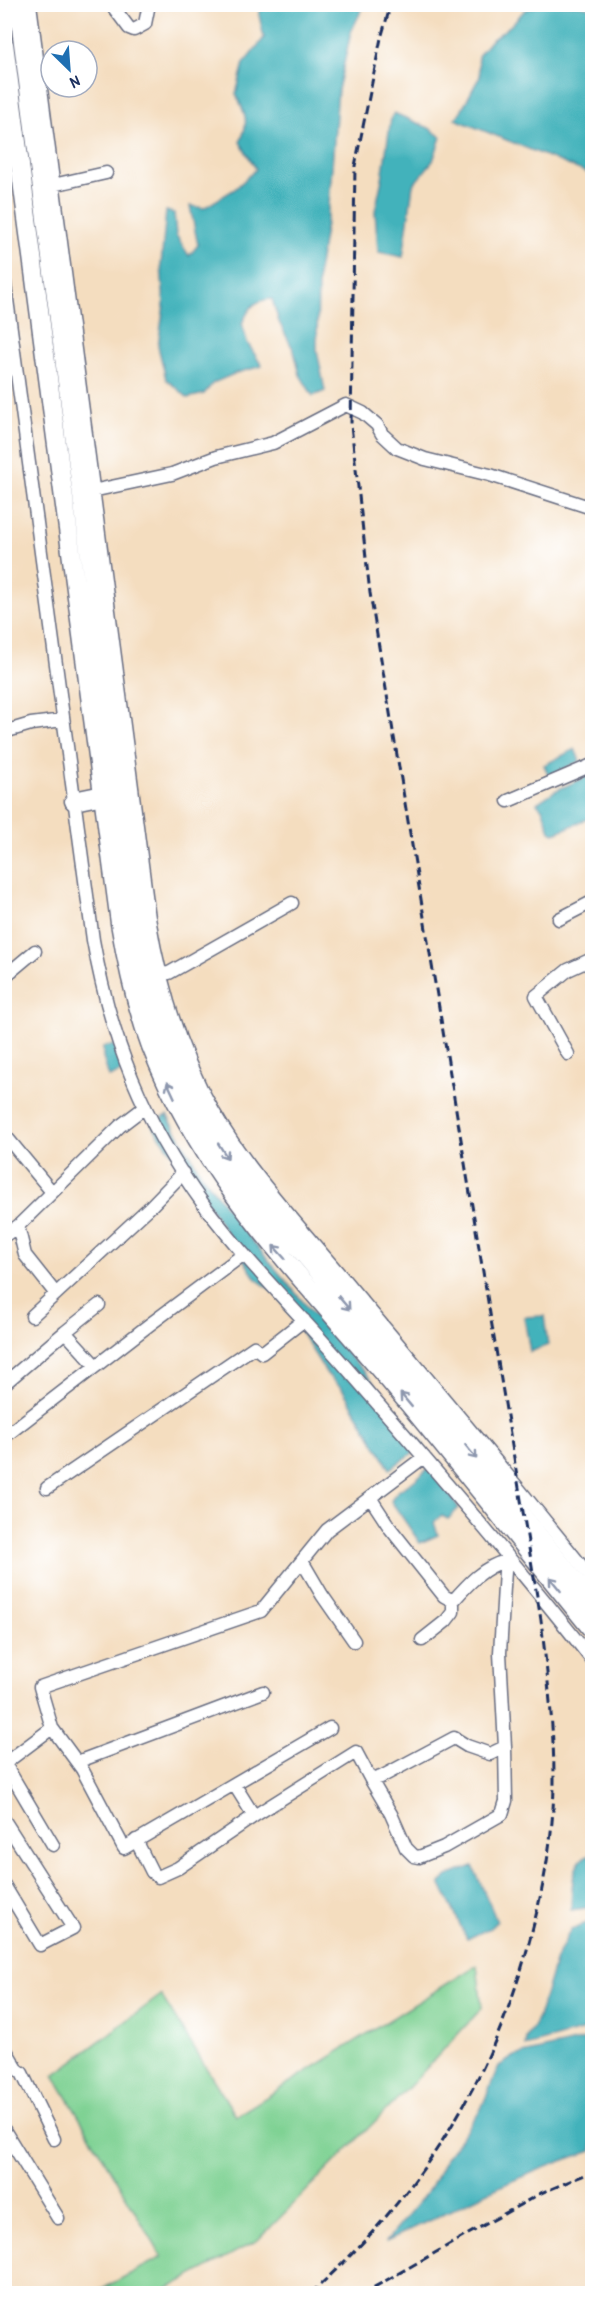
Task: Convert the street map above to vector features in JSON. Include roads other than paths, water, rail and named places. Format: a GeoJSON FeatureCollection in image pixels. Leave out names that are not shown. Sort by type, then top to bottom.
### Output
{"type":"FeatureCollection","features":[{"type":"Feature","properties":{"kind":"highway"},"geometry":{"type":"LineString","coordinates":[[18,4],[137,919],[147,974],[168,1042],[197,1108],[250,1190],[457,1435],[592,1602]]}},
{"type":"Feature","properties":{"kind":"highway"},"geometry":{"type":"LineString","coordinates":[[4,44],[120,923],[135,999],[162,1072],[199,1144],[265,1237],[444,1445],[592,1629]]}},
{"type":"Feature","properties":{"kind":"highway"},"geometry":{"type":"LineString","coordinates":[[74,801],[103,795]]}},
{"type":"Feature","properties":{"kind":"street"},"geometry":{"type":"LineString","coordinates":[[30,4],[149,918],[162,988],[185,1052],[213,1110],[242,1155],[592,1579]]}},
{"type":"Feature","properties":{"kind":"street"},"geometry":{"type":"LineString","coordinates":[[111,4],[129,28],[134,30],[145,24],[149,4]]}},
{"type":"Feature","properties":{"kind":"street"},"geometry":{"type":"LineString","coordinates":[[53,185],[106,173]]}},
{"type":"Feature","properties":{"kind":"street"},"geometry":{"type":"LineString","coordinates":[[4,277],[93,940],[101,986],[112,1028],[144,1107],[204,1205],[244,1254],[424,1457],[592,1660]]}},
{"type":"Feature","properties":{"kind":"street"},"geometry":{"type":"LineString","coordinates":[[92,491],[172,474],[216,457],[273,443],[346,405],[370,419],[397,448],[425,459],[490,475],[592,508]]}},
{"type":"Feature","properties":{"kind":"street"},"geometry":{"type":"LineString","coordinates":[[4,732],[31,724],[63,720]]}},
{"type":"Feature","properties":{"kind":"street"},"geometry":{"type":"LineString","coordinates":[[508,801],[592,765]]}},
{"type":"Feature","properties":{"kind":"street"},"geometry":{"type":"LineString","coordinates":[[559,919],[592,902]]}},
{"type":"Feature","properties":{"kind":"street"},"geometry":{"type":"LineString","coordinates":[[159,974],[169,973],[292,903]]}},
{"type":"Feature","properties":{"kind":"street"},"geometry":{"type":"LineString","coordinates":[[4,977],[35,951]]}},
{"type":"Feature","properties":{"kind":"street"},"geometry":{"type":"LineString","coordinates":[[568,1054],[536,996],[568,970],[592,959]]}},
{"type":"Feature","properties":{"kind":"street"},"geometry":{"type":"LineString","coordinates":[[4,1236],[18,1226],[120,1126],[144,1107]]}},
{"type":"Feature","properties":{"kind":"street"},"geometry":{"type":"LineString","coordinates":[[5,1135],[52,1192]]}},
{"type":"Feature","properties":{"kind":"street"},"geometry":{"type":"LineString","coordinates":[[32,1316],[124,1232],[183,1173]]}},
{"type":"Feature","properties":{"kind":"street"},"geometry":{"type":"LineString","coordinates":[[18,1226],[25,1255],[56,1294]]}},
{"type":"Feature","properties":{"kind":"street"},"geometry":{"type":"LineString","coordinates":[[4,1437],[244,1254]]}},
{"type":"Feature","properties":{"kind":"street"},"geometry":{"type":"LineString","coordinates":[[4,1384],[99,1305]]}},
{"type":"Feature","properties":{"kind":"street"},"geometry":{"type":"LineString","coordinates":[[47,1488],[254,1347],[262,1353],[304,1320]]}},
{"type":"Feature","properties":{"kind":"street"},"geometry":{"type":"LineString","coordinates":[[64,1332],[96,1366]]}},
{"type":"Feature","properties":{"kind":"street"},"geometry":{"type":"LineString","coordinates":[[330,1728],[124,1848],[77,1762],[52,1728],[39,1687],[261,1611],[327,1530],[424,1457]]}},
{"type":"Feature","properties":{"kind":"street"},"geometry":{"type":"LineString","coordinates":[[371,1499],[396,1537],[444,1596],[453,1601]]}},
{"type":"Feature","properties":{"kind":"street"},"geometry":{"type":"LineString","coordinates":[[422,1640],[446,1621],[453,1612],[453,1601],[470,1582],[506,1557]]}},
{"type":"Feature","properties":{"kind":"street"},"geometry":{"type":"LineString","coordinates":[[136,1840],[152,1872],[158,1877],[178,1868],[254,1816],[356,1752],[391,1814],[406,1848],[414,1856],[419,1857],[444,1847],[502,1814],[506,1801],[500,1653],[506,1557]]}},
{"type":"Feature","properties":{"kind":"street"},"geometry":{"type":"LineString","coordinates":[[302,1561],[354,1641]]}},
{"type":"Feature","properties":{"kind":"street"},"geometry":{"type":"LineString","coordinates":[[77,1762],[207,1715],[263,1692]]}},
{"type":"Feature","properties":{"kind":"street"},"geometry":{"type":"LineString","coordinates":[[52,1728],[5,1764],[52,1845]]}},
{"type":"Feature","properties":{"kind":"street"},"geometry":{"type":"LineString","coordinates":[[371,1780],[381,1777],[454,1738],[467,1746],[490,1754],[505,1747]]}},
{"type":"Feature","properties":{"kind":"street"},"geometry":{"type":"LineString","coordinates":[[234,1784],[254,1816]]}},
{"type":"Feature","properties":{"kind":"street"},"geometry":{"type":"LineString","coordinates":[[4,1820],[73,1928],[40,1945],[4,1885]]}},
{"type":"Feature","properties":{"kind":"street"},"geometry":{"type":"LineString","coordinates":[[4,2047],[16,2069],[22,2073],[54,2139]]}},
{"type":"Feature","properties":{"kind":"street"},"geometry":{"type":"LineString","coordinates":[[4,2130],[58,2218]]}},
{"type":"Feature","properties":{"kind":"water"},"geometry":{"type":"Polygon","coordinates":[[[262,5],[364,5],[351,32],[338,90],[329,205],[318,272],[317,350],[325,391],[313,396],[300,375],[294,351],[279,322],[272,299],[256,303],[242,323],[247,342],[262,366],[236,373],[213,383],[204,394],[188,398],[166,379],[158,346],[164,305],[161,265],[166,211],[174,213],[176,235],[189,256],[198,245],[190,206],[204,208],[235,189],[256,169],[240,142],[246,123],[236,94],[244,63],[264,38],[259,15],[262,5]]]}},
{"type":"Feature","properties":{"kind":"water"},"geometry":{"type":"Polygon","coordinates":[[[541,5],[578,5],[592,8],[592,175],[455,119],[480,77],[478,56],[490,41],[511,25],[525,10],[541,5]]]}},
{"type":"Feature","properties":{"kind":"water"},"geometry":{"type":"Polygon","coordinates":[[[394,113],[429,128],[441,137],[433,161],[413,185],[403,257],[378,252],[375,211],[391,118],[394,113]]]}},
{"type":"Feature","properties":{"kind":"water"},"geometry":{"type":"Polygon","coordinates":[[[575,749],[580,761],[549,776],[544,765],[575,749]]]}},
{"type":"Feature","properties":{"kind":"water"},"geometry":{"type":"Polygon","coordinates":[[[592,774],[592,817],[555,833],[550,831],[543,810],[537,803],[555,791],[592,774]]]}},
{"type":"Feature","properties":{"kind":"water"},"geometry":{"type":"Polygon","coordinates":[[[114,1045],[128,1069],[109,1077],[103,1058],[103,1047],[114,1045]]]}},
{"type":"Feature","properties":{"kind":"water"},"geometry":{"type":"Polygon","coordinates":[[[167,1115],[202,1175],[245,1232],[340,1346],[367,1374],[394,1411],[424,1445],[390,1469],[343,1390],[327,1374],[277,1294],[256,1279],[199,1190],[152,1125],[167,1115]]]}},
{"type":"Feature","properties":{"kind":"water"},"geometry":{"type":"Polygon","coordinates":[[[544,1316],[548,1345],[530,1352],[524,1317],[544,1316]]]}},
{"type":"Feature","properties":{"kind":"water"},"geometry":{"type":"Polygon","coordinates":[[[431,1467],[459,1508],[448,1519],[442,1516],[434,1522],[438,1535],[420,1543],[391,1501],[400,1490],[431,1467]]]}},
{"type":"Feature","properties":{"kind":"water"},"geometry":{"type":"Polygon","coordinates":[[[592,1854],[592,1907],[571,1910],[572,1885],[576,1869],[585,1857],[592,1854]]]}},
{"type":"Feature","properties":{"kind":"water"},"geometry":{"type":"Polygon","coordinates":[[[473,1866],[497,1921],[490,1928],[467,1939],[440,1883],[448,1876],[473,1866]]]}},
{"type":"Feature","properties":{"kind":"water"},"geometry":{"type":"Polygon","coordinates":[[[592,1921],[592,2028],[526,2046],[527,2038],[538,2018],[556,1959],[571,1929],[592,1921]]]}},
{"type":"Feature","properties":{"kind":"water"},"geometry":{"type":"Polygon","coordinates":[[[592,2038],[592,2151],[539,2170],[386,2241],[431,2187],[444,2161],[481,2109],[499,2066],[515,2056],[592,2038]]]}},
{"type":"Feature","properties":{"kind":"railway"},"geometry":{"type":"LineString","coordinates":[[310,2294],[387,2216],[420,2174],[449,2130],[475,2084],[497,2035],[532,1931],[548,1856],[554,1798],[554,1759],[541,1620],[370,593],[351,425],[355,166],[381,38],[391,4]]}},
{"type":"Feature","properties":{"kind":"railway"},"geometry":{"type":"LineString","coordinates":[[362,2294],[541,2193],[592,2172]]}}]}
